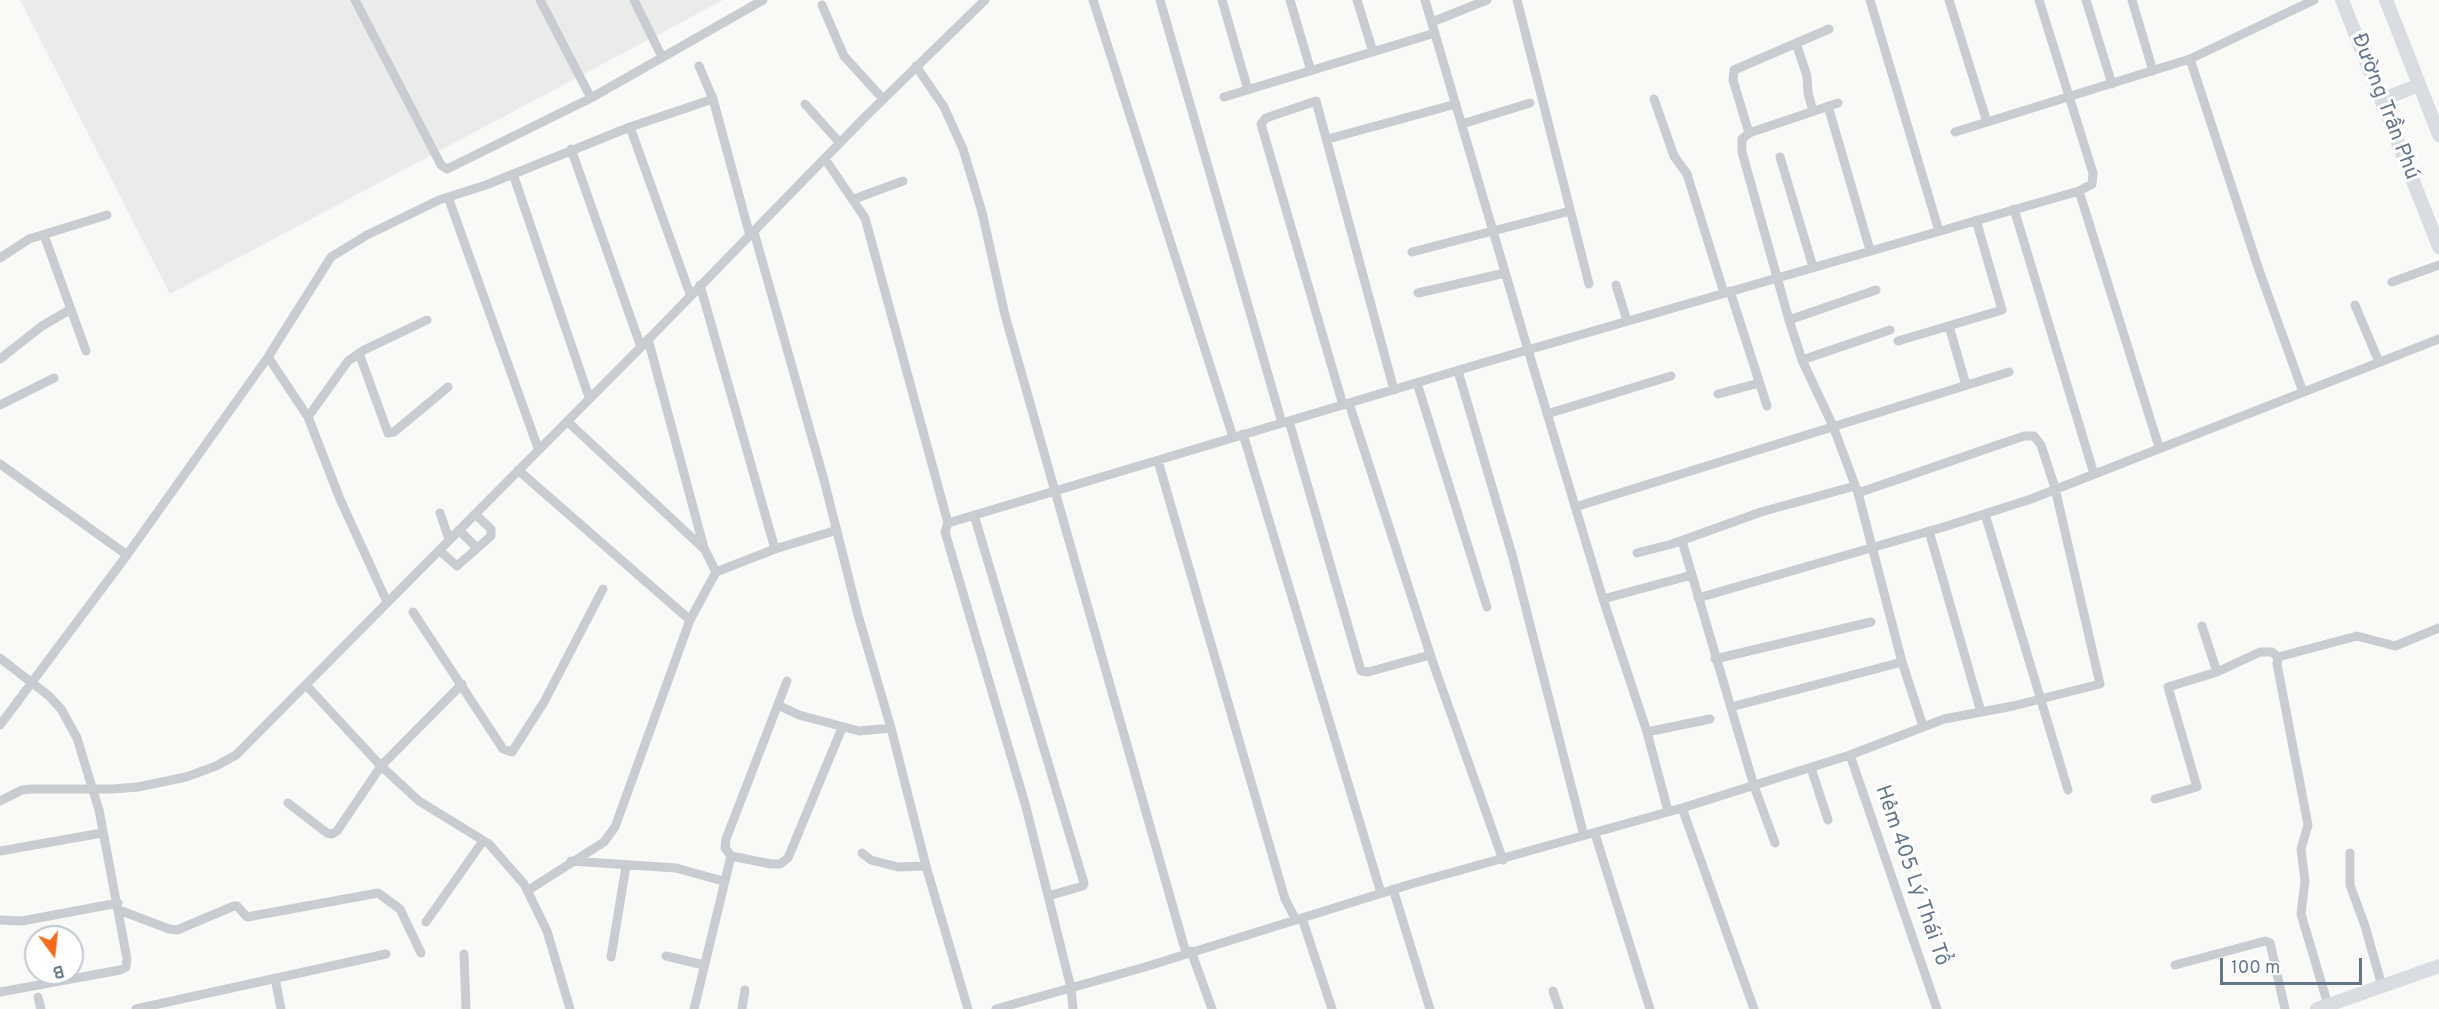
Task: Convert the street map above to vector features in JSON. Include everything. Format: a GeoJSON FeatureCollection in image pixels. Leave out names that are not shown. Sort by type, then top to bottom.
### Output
{"type":"FeatureCollection","features":[{"type":"Feature","properties":{"kind":"main road","name":"Đường Trần Phú"},"geometry":{"type":"LineString","coordinates":[[2342,0],[2439,247]]}},
{"type":"Feature","properties":{"kind":"main road","name":"Đường Trần Phú"},"geometry":{"type":"LineString","coordinates":[[2386,0],[2439,135]]}},
{"type":"Feature","properties":{"kind":"main road"},"geometry":{"type":"LineString","coordinates":[[2381,100],[2420,85]]}},
{"type":"Feature","properties":{"kind":"main road"},"geometry":{"type":"LineString","coordinates":[[2323,1007],[2439,966]]}},
{"type":"Feature","properties":{"kind":"street"},"geometry":{"type":"LineString","coordinates":[[355,0],[441,165],[447,169],[591,98],[763,0]]}},
{"type":"Feature","properties":{"kind":"street"},"geometry":{"type":"LineString","coordinates":[[540,0],[591,98]]}},
{"type":"Feature","properties":{"kind":"street"},"geometry":{"type":"LineString","coordinates":[[634,0],[662,57]]}},
{"type":"Feature","properties":{"kind":"street"},"geometry":{"type":"LineString","coordinates":[[0,801],[33,789],[125,788],[186,777],[227,761],[306,685],[538,448],[641,347],[690,294],[752,234],[883,99],[985,0]]}},
{"type":"Feature","properties":{"kind":"street"},"geometry":{"type":"LineString","coordinates":[[1093,0],[1233,437]]}},
{"type":"Feature","properties":{"kind":"street"},"geometry":{"type":"LineString","coordinates":[[1160,0],[1361,671],[1368,672],[1430,655]]}},
{"type":"Feature","properties":{"kind":"street"},"geometry":{"type":"LineString","coordinates":[[1222,0],[1248,90]]}},
{"type":"Feature","properties":{"kind":"street"},"geometry":{"type":"LineString","coordinates":[[1290,0],[1311,71]]}},
{"type":"Feature","properties":{"kind":"street"},"geometry":{"type":"LineString","coordinates":[[1357,0],[1373,52]]}},
{"type":"Feature","properties":{"kind":"street"},"geometry":{"type":"LineString","coordinates":[[1425,0],[1575,507],[1647,732],[1668,811]]}},
{"type":"Feature","properties":{"kind":"street"},"geometry":{"type":"LineString","coordinates":[[1432,22],[1487,0]]}},
{"type":"Feature","properties":{"kind":"street"},"geometry":{"type":"LineString","coordinates":[[1516,0],[1589,284]]}},
{"type":"Feature","properties":{"kind":"street"},"geometry":{"type":"LineString","coordinates":[[1870,0],[1939,231]]}},
{"type":"Feature","properties":{"kind":"street"},"geometry":{"type":"LineString","coordinates":[[1949,0],[1987,122]]}},
{"type":"Feature","properties":{"kind":"street"},"geometry":{"type":"LineString","coordinates":[[2086,0],[2112,84]]}},
{"type":"Feature","properties":{"kind":"street"},"geometry":{"type":"LineString","coordinates":[[2132,0],[2153,71]]}},
{"type":"Feature","properties":{"kind":"street"},"geometry":{"type":"LineString","coordinates":[[1954,132],[2190,59],[2314,0]]}},
{"type":"Feature","properties":{"kind":"street"},"geometry":{"type":"LineString","coordinates":[[948,523],[1528,350],[2079,190],[2092,184],[2094,178],[2042,1]]}},
{"type":"Feature","properties":{"kind":"street"},"geometry":{"type":"LineString","coordinates":[[822,5],[844,56],[883,99]]}},
{"type":"Feature","properties":{"kind":"street"},"geometry":{"type":"LineString","coordinates":[[1749,133],[1732,74],[1734,70],[1829,29]]}},
{"type":"Feature","properties":{"kind":"street"},"geometry":{"type":"LineString","coordinates":[[1224,98],[1435,33]]}},
{"type":"Feature","properties":{"kind":"street"},"geometry":{"type":"LineString","coordinates":[[1796,44],[1807,76],[1808,93],[1813,111]]}},
{"type":"Feature","properties":{"kind":"street"},"geometry":{"type":"LineString","coordinates":[[2190,59],[2259,270],[2304,392]]}},
{"type":"Feature","properties":{"kind":"street"},"geometry":{"type":"LineString","coordinates":[[699,66],[713,99],[837,530],[926,866],[968,1009]]}},
{"type":"Feature","properties":{"kind":"street"},"geometry":{"type":"LineString","coordinates":[[916,66],[944,106],[963,149],[982,213],[1005,315],[1188,952],[1212,1009]]}},
{"type":"Feature","properties":{"kind":"street"},"geometry":{"type":"LineString","coordinates":[[0,725],[127,555],[268,357],[331,257],[387,225],[448,197],[465,193],[630,127],[713,99]]}},
{"type":"Feature","properties":{"kind":"street"},"geometry":{"type":"LineString","coordinates":[[1654,99],[1674,156],[1687,174],[1767,406]]}},
{"type":"Feature","properties":{"kind":"street"},"geometry":{"type":"LineString","coordinates":[[1394,390],[1318,102],[1266,118],[1262,122],[1346,404],[1430,655],[1503,860]]}},
{"type":"Feature","properties":{"kind":"street"},"geometry":{"type":"LineString","coordinates":[[1462,124],[1530,103]]}},
{"type":"Feature","properties":{"kind":"street"},"geometry":{"type":"LineString","coordinates":[[805,104],[840,143]]}},
{"type":"Feature","properties":{"kind":"street"},"geometry":{"type":"LineString","coordinates":[[1328,139],[1456,104]]}},
{"type":"Feature","properties":{"kind":"street"},"geometry":{"type":"LineString","coordinates":[[1870,250],[1833,104],[1749,133],[1742,139],[1742,152],[1788,320],[1802,360],[1833,426],[1856,490],[1902,662],[1923,726]]}},
{"type":"Feature","properties":{"kind":"street"},"geometry":{"type":"LineString","coordinates":[[630,127],[690,294]]}},
{"type":"Feature","properties":{"kind":"street"},"geometry":{"type":"LineString","coordinates":[[571,150],[641,347]]}},
{"type":"Feature","properties":{"kind":"street"},"geometry":{"type":"LineString","coordinates":[[1780,157],[1813,267]]}},
{"type":"Feature","properties":{"kind":"street"},"geometry":{"type":"LineString","coordinates":[[825,159],[866,218],[948,523],[945,532],[1026,807],[1071,988],[1073,1009]]}},
{"type":"Feature","properties":{"kind":"street"},"geometry":{"type":"LineString","coordinates":[[513,174],[590,398]]}},
{"type":"Feature","properties":{"kind":"street"},"geometry":{"type":"LineString","coordinates":[[854,199],[903,181]]}},
{"type":"Feature","properties":{"kind":"street"},"geometry":{"type":"LineString","coordinates":[[2079,190],[2159,447]]}},
{"type":"Feature","properties":{"kind":"street"},"geometry":{"type":"LineString","coordinates":[[448,197],[538,448]]}},
{"type":"Feature","properties":{"kind":"street"},"geometry":{"type":"LineString","coordinates":[[2014,209],[2094,474]]}},
{"type":"Feature","properties":{"kind":"street"},"geometry":{"type":"LineString","coordinates":[[1412,252],[1570,211]]}},
{"type":"Feature","properties":{"kind":"street"},"geometry":{"type":"LineString","coordinates":[[0,258],[18,244],[107,215]]}},
{"type":"Feature","properties":{"kind":"street"},"geometry":{"type":"LineString","coordinates":[[1898,341],[2002,310],[1976,220]]}},
{"type":"Feature","properties":{"kind":"street"},"geometry":{"type":"LineString","coordinates":[[44,235],[86,351]]}},
{"type":"Feature","properties":{"kind":"street"},"geometry":{"type":"LineString","coordinates":[[2392,282],[2439,264]]}},
{"type":"Feature","properties":{"kind":"street"},"geometry":{"type":"LineString","coordinates":[[1418,294],[1505,273]]}},
{"type":"Feature","properties":{"kind":"street"},"geometry":{"type":"LineString","coordinates":[[700,285],[775,549]]}},
{"type":"Feature","properties":{"kind":"street"},"geometry":{"type":"LineString","coordinates":[[1616,285],[1627,321]]}},
{"type":"Feature","properties":{"kind":"street"},"geometry":{"type":"LineString","coordinates":[[1788,320],[1876,290]]}},
{"type":"Feature","properties":{"kind":"street"},"geometry":{"type":"LineString","coordinates":[[2355,305],[2379,362]]}},
{"type":"Feature","properties":{"kind":"street"},"geometry":{"type":"LineString","coordinates":[[0,359],[42,326],[71,309]]}},
{"type":"Feature","properties":{"kind":"street"},"geometry":{"type":"LineString","coordinates":[[308,417],[348,362],[359,353],[427,320]]}},
{"type":"Feature","properties":{"kind":"street"},"geometry":{"type":"LineString","coordinates":[[1949,326],[1966,385]]}},
{"type":"Feature","properties":{"kind":"street"},"geometry":{"type":"LineString","coordinates":[[1802,360],[1890,330]]}},
{"type":"Feature","properties":{"kind":"street"},"geometry":{"type":"LineString","coordinates":[[648,339],[704,548],[716,572]]}},
{"type":"Feature","properties":{"kind":"street"},"geometry":{"type":"LineString","coordinates":[[1698,598],[1985,514],[2094,474],[2439,339]]}},
{"type":"Feature","properties":{"kind":"street"},"geometry":{"type":"LineString","coordinates":[[359,353],[388,433],[394,432],[448,387]]}},
{"type":"Feature","properties":{"kind":"street"},"geometry":{"type":"LineString","coordinates":[[268,357],[308,417],[340,499],[387,602]]}},
{"type":"Feature","properties":{"kind":"street"},"geometry":{"type":"LineString","coordinates":[[1458,371],[1513,558],[1584,836]]}},
{"type":"Feature","properties":{"kind":"street"},"geometry":{"type":"LineString","coordinates":[[1575,507],[2009,372]]}},
{"type":"Feature","properties":{"kind":"street"},"geometry":{"type":"LineString","coordinates":[[1547,414],[1671,376]]}},
{"type":"Feature","properties":{"kind":"street"},"geometry":{"type":"LineString","coordinates":[[0,405],[54,378]]}},
{"type":"Feature","properties":{"kind":"street"},"geometry":{"type":"LineString","coordinates":[[1718,394],[1759,382]]}},
{"type":"Feature","properties":{"kind":"street"},"geometry":{"type":"LineString","coordinates":[[1417,383],[1487,607]]}},
{"type":"Feature","properties":{"kind":"street"},"geometry":{"type":"LineString","coordinates":[[567,421],[704,548]]}},
{"type":"Feature","properties":{"kind":"street"},"geometry":{"type":"LineString","coordinates":[[1243,434],[1381,893]]}},
{"type":"Feature","properties":{"kind":"street"},"geometry":{"type":"LineString","coordinates":[[996,1009],[1025,1005],[1071,988],[1393,889],[1682,808],[1811,768],[1923,726],[2100,684],[2055,488],[2041,445],[2034,436],[2024,436],[1856,490],[1761,513],[1682,541],[1637,553]]}},
{"type":"Feature","properties":{"kind":"street"},"geometry":{"type":"LineString","coordinates":[[1158,461],[1285,899],[1299,919],[1332,1009]]}},
{"type":"Feature","properties":{"kind":"street"},"geometry":{"type":"LineString","coordinates":[[0,464],[127,555]]}},
{"type":"Feature","properties":{"kind":"street"},"geometry":{"type":"LineString","coordinates":[[518,470],[690,620]]}},
{"type":"Feature","properties":{"kind":"street"},"geometry":{"type":"LineString","coordinates":[[440,513],[450,539]]}},
{"type":"Feature","properties":{"kind":"street"},"geometry":{"type":"LineString","coordinates":[[439,550],[458,566],[477,548],[492,532],[475,514]]}},
{"type":"Feature","properties":{"kind":"street"},"geometry":{"type":"LineString","coordinates":[[1985,514],[2039,700],[2068,790]]}},
{"type":"Feature","properties":{"kind":"street"},"geometry":{"type":"LineString","coordinates":[[974,515],[1084,883],[1083,886],[1048,897]]}},
{"type":"Feature","properties":{"kind":"street"},"geometry":{"type":"LineString","coordinates":[[459,530],[477,548]]}},
{"type":"Feature","properties":{"kind":"street"},"geometry":{"type":"LineString","coordinates":[[527,891],[604,842],[615,827],[690,620],[716,572],[775,549],[837,530]]}},
{"type":"Feature","properties":{"kind":"street"},"geometry":{"type":"LineString","coordinates":[[1929,531],[1981,712]]}},
{"type":"Feature","properties":{"kind":"street"},"geometry":{"type":"LineString","coordinates":[[1682,541],[1754,786],[1775,843]]}},
{"type":"Feature","properties":{"kind":"street"},"geometry":{"type":"LineString","coordinates":[[1603,599],[1692,574]]}},
{"type":"Feature","properties":{"kind":"street"},"geometry":{"type":"LineString","coordinates":[[413,612],[504,749],[512,752],[544,702],[603,589]]}},
{"type":"Feature","properties":{"kind":"street"},"geometry":{"type":"LineString","coordinates":[[1715,659],[1871,622]]}},
{"type":"Feature","properties":{"kind":"street"},"geometry":{"type":"LineString","coordinates":[[2202,626],[2217,672]]}},
{"type":"Feature","properties":{"kind":"street"},"geometry":{"type":"LineString","coordinates":[[2278,657],[2356,636],[2395,646],[2439,628]]}},
{"type":"Feature","properties":{"kind":"street"},"geometry":{"type":"LineString","coordinates":[[2155,799],[2198,787],[2168,687],[2217,672],[2260,652],[2272,652],[2278,657]]}},
{"type":"Feature","properties":{"kind":"street"},"geometry":{"type":"LineString","coordinates":[[2278,657],[2277,664],[2307,825],[2301,849],[2305,881],[2301,914],[2323,1007]]}},
{"type":"Feature","properties":{"kind":"street"},"geometry":{"type":"LineString","coordinates":[[0,658],[32,680],[61,708],[72,725],[94,789],[118,907],[126,967],[0,992]]}},
{"type":"Feature","properties":{"kind":"street"},"geometry":{"type":"LineString","coordinates":[[1731,707],[1902,662]]}},
{"type":"Feature","properties":{"kind":"street"},"geometry":{"type":"LineString","coordinates":[[787,681],[726,839],[725,848],[730,856],[771,864],[780,864],[788,858],[842,728]]}},
{"type":"Feature","properties":{"kind":"street"},"geometry":{"type":"LineString","coordinates":[[288,803],[332,834],[337,831],[381,766],[462,684]]}},
{"type":"Feature","properties":{"kind":"street"},"geometry":{"type":"LineString","coordinates":[[306,685],[381,766],[419,801],[483,841],[507,864],[527,891],[547,931],[570,1009]]}},
{"type":"Feature","properties":{"kind":"street"},"geometry":{"type":"LineString","coordinates":[[778,705],[799,715],[842,728],[866,731],[891,728]]}},
{"type":"Feature","properties":{"kind":"street"},"geometry":{"type":"LineString","coordinates":[[1647,732],[1710,718]]}},
{"type":"Feature","properties":{"kind":"street","name":"Hẻm 405 Lý Thái Tổ"},"geometry":{"type":"LineString","coordinates":[[1850,754],[1937,1009]]}},
{"type":"Feature","properties":{"kind":"street"},"geometry":{"type":"LineString","coordinates":[[1811,768],[1828,820]]}},
{"type":"Feature","properties":{"kind":"street"},"geometry":{"type":"LineString","coordinates":[[1682,808],[1754,1009]]}},
{"type":"Feature","properties":{"kind":"street"},"geometry":{"type":"LineString","coordinates":[[0,851],[102,832]]}},
{"type":"Feature","properties":{"kind":"street"},"geometry":{"type":"LineString","coordinates":[[1595,834],[1650,1009]]}},
{"type":"Feature","properties":{"kind":"street"},"geometry":{"type":"LineString","coordinates":[[426,922],[483,841]]}},
{"type":"Feature","properties":{"kind":"street"},"geometry":{"type":"LineString","coordinates":[[862,853],[871,860],[898,867],[926,866]]}},
{"type":"Feature","properties":{"kind":"street"},"geometry":{"type":"LineString","coordinates":[[2350,853],[2350,885],[2365,926],[2382,986]]}},
{"type":"Feature","properties":{"kind":"street"},"geometry":{"type":"LineString","coordinates":[[694,1009],[730,856]]}},
{"type":"Feature","properties":{"kind":"street"},"geometry":{"type":"LineString","coordinates":[[572,861],[676,868],[723,881]]}},
{"type":"Feature","properties":{"kind":"street"},"geometry":{"type":"LineString","coordinates":[[611,957],[626,866]]}},
{"type":"Feature","properties":{"kind":"street"},"geometry":{"type":"LineString","coordinates":[[1393,889],[1430,1009]]}},
{"type":"Feature","properties":{"kind":"street"},"geometry":{"type":"LineString","coordinates":[[0,920],[22,921],[118,907],[169,930],[177,930],[237,906],[247,917],[378,893],[400,909],[421,953]]}},
{"type":"Feature","properties":{"kind":"street"},"geometry":{"type":"LineString","coordinates":[[2175,965],[2265,941],[2270,943],[2285,1009]]}},
{"type":"Feature","properties":{"kind":"street"},"geometry":{"type":"LineString","coordinates":[[136,1009],[386,954]]}},
{"type":"Feature","properties":{"kind":"street"},"geometry":{"type":"LineString","coordinates":[[464,954],[466,1009]]}},
{"type":"Feature","properties":{"kind":"street"},"geometry":{"type":"LineString","coordinates":[[666,956],[704,965]]}},
{"type":"Feature","properties":{"kind":"street"},"geometry":{"type":"LineString","coordinates":[[275,978],[281,1009]]}},
{"type":"Feature","properties":{"kind":"street"},"geometry":{"type":"LineString","coordinates":[[742,1009],[746,990]]}},
{"type":"Feature","properties":{"kind":"street"},"geometry":{"type":"LineString","coordinates":[[1553,991],[1559,1009]]}},
{"type":"Feature","properties":{"kind":"street"},"geometry":{"type":"LineString","coordinates":[[38,997],[41,1009]]}},
{"type":"Feature","properties":{"kind":"shaded area"},"geometry":{"type":"Polygon","coordinates":[[[20,0],[723,0],[170,294],[20,0]]]}}]}
